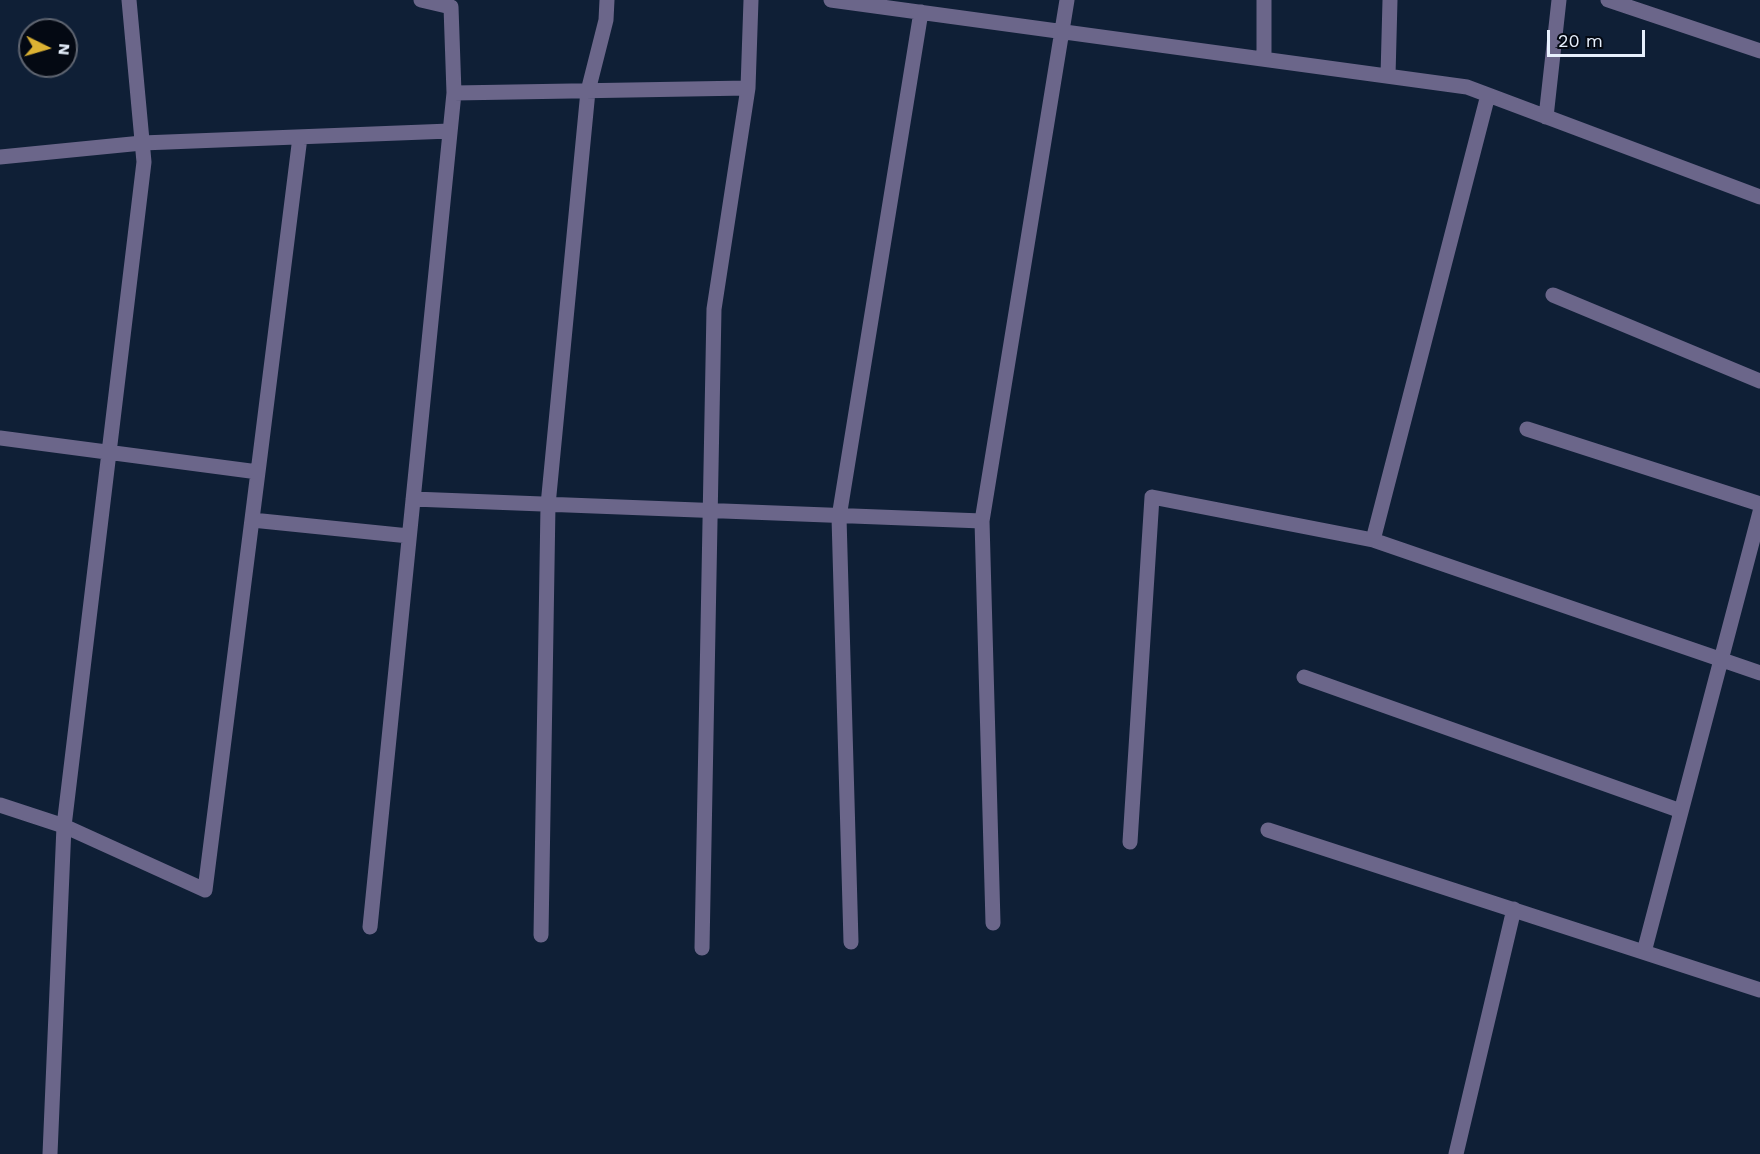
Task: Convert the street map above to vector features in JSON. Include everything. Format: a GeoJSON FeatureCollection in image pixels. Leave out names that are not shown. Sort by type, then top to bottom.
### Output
{"type":"FeatureCollection","features":[{"type":"Feature","properties":{"kind":"street"},"geometry":{"type":"LineString","coordinates":[[50,1154],[64,826],[144,162],[129,0]]}},
{"type":"Feature","properties":{"kind":"street"},"geometry":{"type":"LineString","coordinates":[[370,927],[454,93],[452,3],[421,0]]}},
{"type":"Feature","properties":{"kind":"street"},"geometry":{"type":"LineString","coordinates":[[542,935],[548,505],[588,91],[606,20],[607,0]]}},
{"type":"Feature","properties":{"kind":"street"},"geometry":{"type":"LineString","coordinates":[[702,948],[714,309],[748,88],[751,0]]}},
{"type":"Feature","properties":{"kind":"street"},"geometry":{"type":"LineString","coordinates":[[831,0],[1467,87],[1760,197]]}},
{"type":"Feature","properties":{"kind":"street"},"geometry":{"type":"LineString","coordinates":[[993,923],[981,521],[1067,0]]}},
{"type":"Feature","properties":{"kind":"street"},"geometry":{"type":"LineString","coordinates":[[1263,59],[1264,0]]}},
{"type":"Feature","properties":{"kind":"street"},"geometry":{"type":"LineString","coordinates":[[1388,76],[1390,0]]}},
{"type":"Feature","properties":{"kind":"street"},"geometry":{"type":"LineString","coordinates":[[1546,117],[1559,0]]}},
{"type":"Feature","properties":{"kind":"street"},"geometry":{"type":"LineString","coordinates":[[1608,0],[1760,51]]}},
{"type":"Feature","properties":{"kind":"street"},"geometry":{"type":"LineString","coordinates":[[851,942],[839,517],[921,12]]}},
{"type":"Feature","properties":{"kind":"street"},"geometry":{"type":"LineString","coordinates":[[454,93],[748,88]]}},
{"type":"Feature","properties":{"kind":"street"},"geometry":{"type":"LineString","coordinates":[[1374,540],[1488,95]]}},
{"type":"Feature","properties":{"kind":"street"},"geometry":{"type":"LineString","coordinates":[[0,157],[142,143],[450,131]]}},
{"type":"Feature","properties":{"kind":"street"},"geometry":{"type":"LineString","coordinates":[[0,805],[64,826],[205,890],[300,137]]}},
{"type":"Feature","properties":{"kind":"street"},"geometry":{"type":"LineString","coordinates":[[1553,295],[1760,381]]}},
{"type":"Feature","properties":{"kind":"street"},"geometry":{"type":"LineString","coordinates":[[1527,429],[1760,504]]}},
{"type":"Feature","properties":{"kind":"street"},"geometry":{"type":"LineString","coordinates":[[0,438],[258,472]]}},
{"type":"Feature","properties":{"kind":"street"},"geometry":{"type":"LineString","coordinates":[[1130,842],[1152,496],[1374,540],[1760,673]]}},
{"type":"Feature","properties":{"kind":"street"},"geometry":{"type":"LineString","coordinates":[[413,499],[981,521]]}},
{"type":"Feature","properties":{"kind":"street"},"geometry":{"type":"LineString","coordinates":[[1644,952],[1760,512]]}},
{"type":"Feature","properties":{"kind":"street"},"geometry":{"type":"LineString","coordinates":[[252,520],[409,536]]}},
{"type":"Feature","properties":{"kind":"street"},"geometry":{"type":"LineString","coordinates":[[1304,676],[1681,811]]}},
{"type":"Feature","properties":{"kind":"street"},"geometry":{"type":"LineString","coordinates":[[1268,830],[1760,990]]}},
{"type":"Feature","properties":{"kind":"street"},"geometry":{"type":"LineString","coordinates":[[1456,1154],[1514,909]]}}]}
